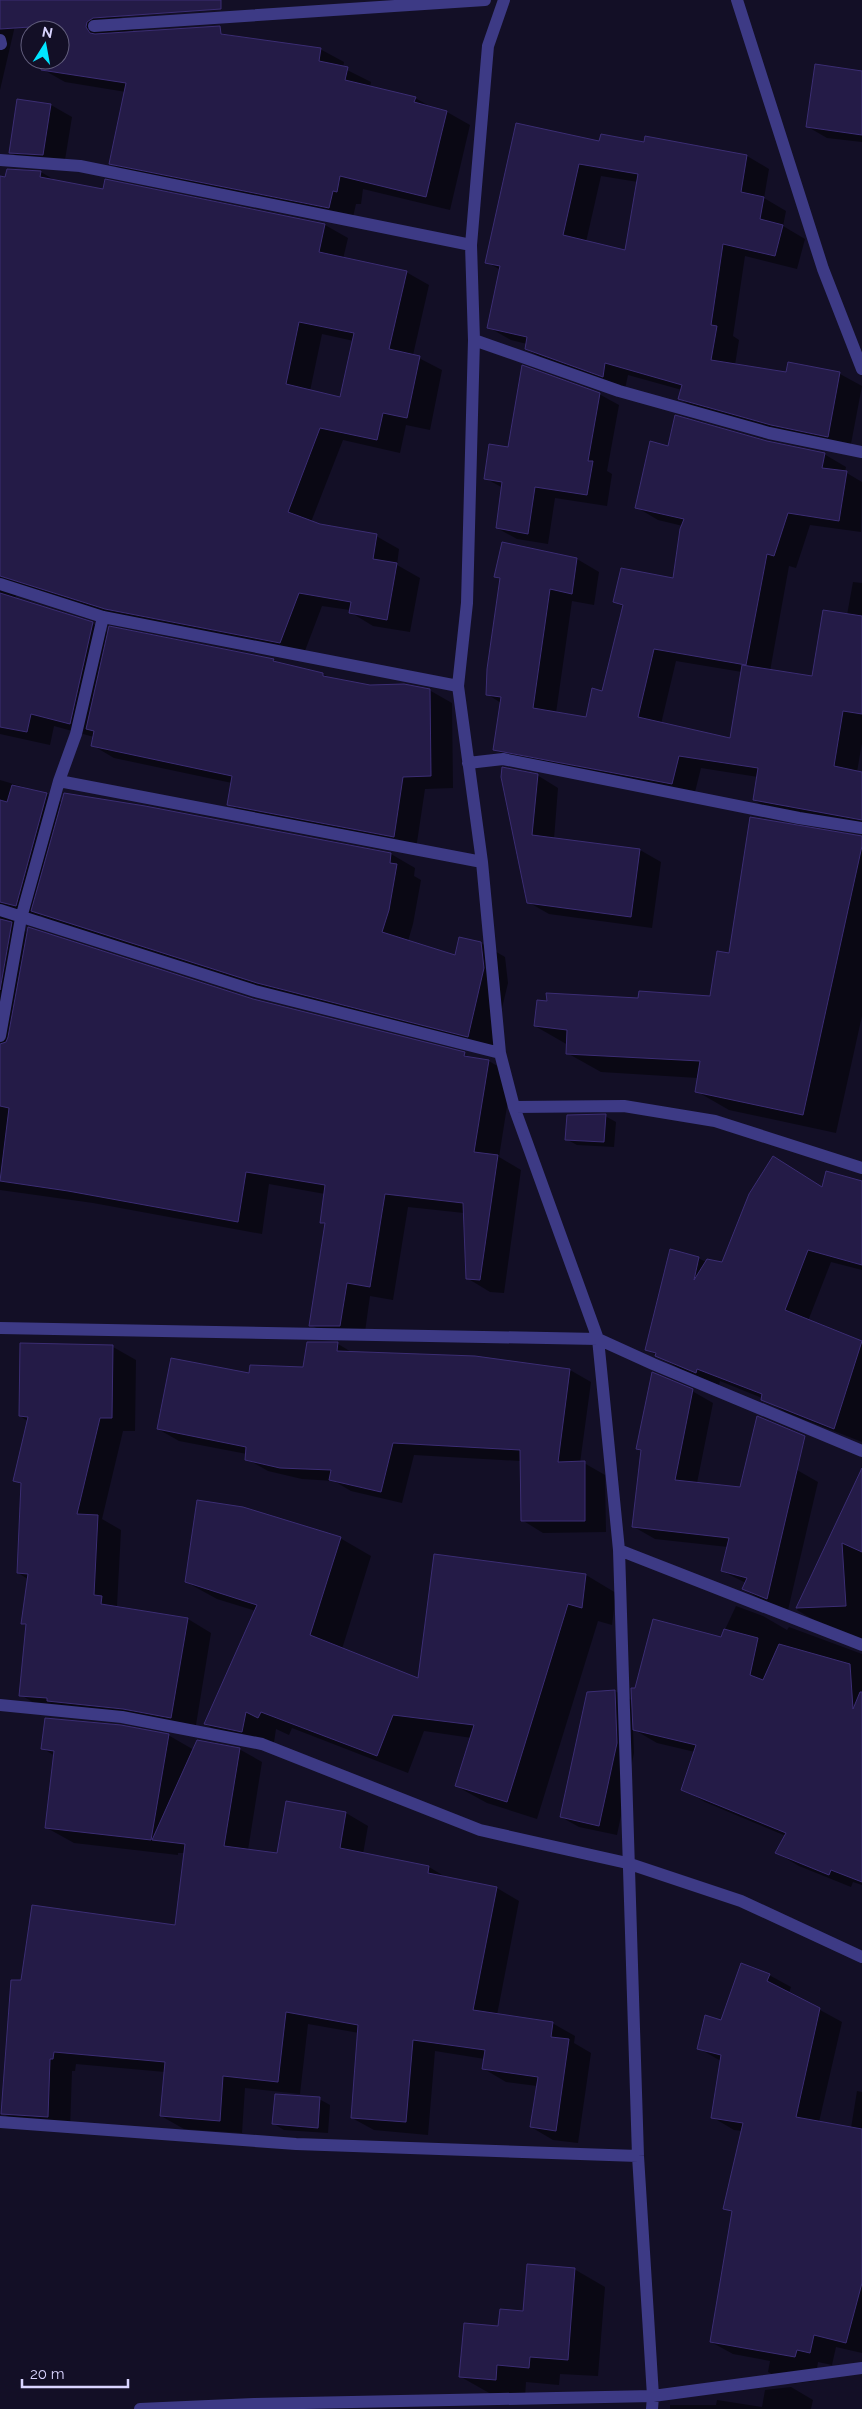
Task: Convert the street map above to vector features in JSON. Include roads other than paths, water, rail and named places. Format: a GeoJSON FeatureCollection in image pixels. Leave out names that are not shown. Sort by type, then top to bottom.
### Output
{"type":"FeatureCollection","features":[{"type":"Feature","properties":{"kind":"street"},"geometry":{"type":"LineString","coordinates":[[94,26],[486,0]]}},
{"type":"Feature","properties":{"kind":"street"},"geometry":{"type":"LineString","coordinates":[[504,0],[488,46],[471,245],[474,340],[467,603],[458,686],[482,862],[500,1053],[514,1107],[598,1339],[619,1550],[627,1863],[638,2156],[653,2396],[652,2409]]}},
{"type":"Feature","properties":{"kind":"street"},"geometry":{"type":"LineString","coordinates":[[737,0],[823,270],[861,362]]}},
{"type":"Feature","properties":{"kind":"street"},"geometry":{"type":"LineString","coordinates":[[0,160],[80,166],[471,245]]}},
{"type":"Feature","properties":{"kind":"street"},"geometry":{"type":"LineString","coordinates":[[474,340],[619,391],[769,433],[862,452]]}},
{"type":"Feature","properties":{"kind":"street"},"geometry":{"type":"LineString","coordinates":[[0,584],[103,617],[458,686]]}},
{"type":"Feature","properties":{"kind":"street"},"geometry":{"type":"LineString","coordinates":[[0,1036],[21,918],[58,781],[76,734],[103,617]]}},
{"type":"Feature","properties":{"kind":"street"},"geometry":{"type":"LineString","coordinates":[[468,763],[503,759],[799,818],[862,828]]}},
{"type":"Feature","properties":{"kind":"street"},"geometry":{"type":"LineString","coordinates":[[58,781],[482,862]]}},
{"type":"Feature","properties":{"kind":"street"},"geometry":{"type":"LineString","coordinates":[[0,910],[255,991],[500,1053]]}},
{"type":"Feature","properties":{"kind":"street"},"geometry":{"type":"LineString","coordinates":[[514,1107],[624,1106],[715,1121],[862,1168]]}},
{"type":"Feature","properties":{"kind":"street"},"geometry":{"type":"LineString","coordinates":[[0,1328],[598,1339],[653,1364],[862,1451]]}},
{"type":"Feature","properties":{"kind":"street"},"geometry":{"type":"LineString","coordinates":[[619,1550],[862,1645]]}},
{"type":"Feature","properties":{"kind":"street"},"geometry":{"type":"LineString","coordinates":[[0,1705],[122,1717],[262,1744],[480,1830],[627,1863],[741,1901],[862,1957]]}},
{"type":"Feature","properties":{"kind":"street"},"geometry":{"type":"LineString","coordinates":[[0,2122],[296,2144],[638,2156]]}},
{"type":"Feature","properties":{"kind":"street"},"geometry":{"type":"LineString","coordinates":[[140,2409],[254,2404],[653,2396],[862,2368]]}}]}
